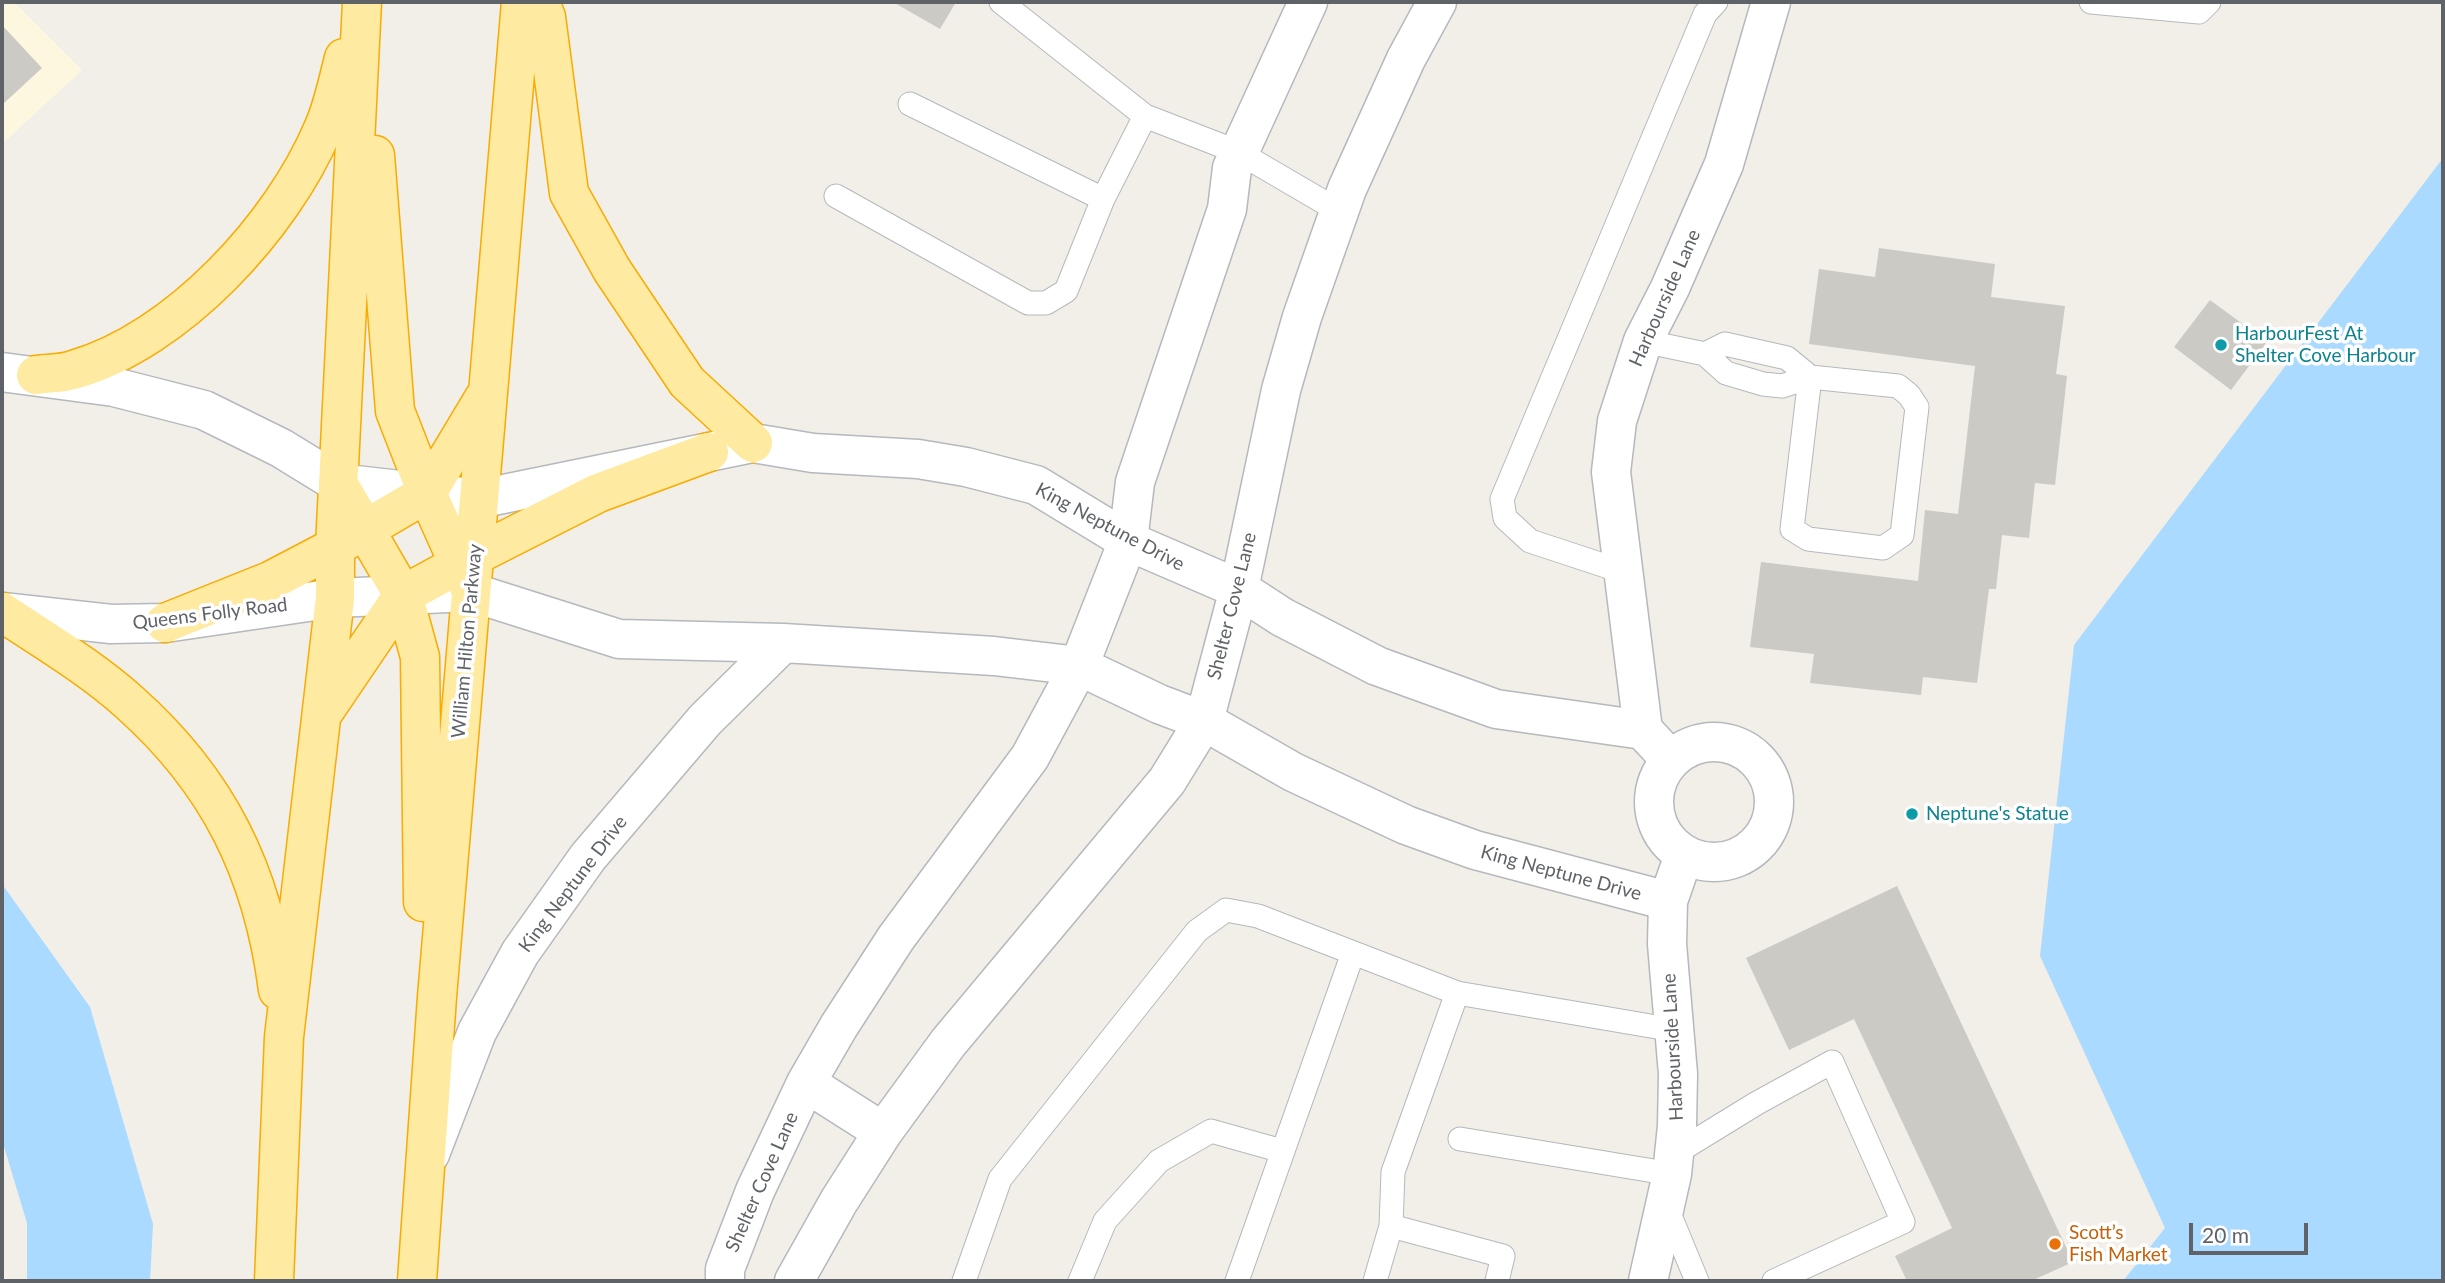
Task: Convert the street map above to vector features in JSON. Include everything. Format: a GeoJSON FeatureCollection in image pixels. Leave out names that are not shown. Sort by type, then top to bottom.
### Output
{"type":"FeatureCollection","features":[{"type":"Feature","properties":{"kind":"highway"},"geometry":{"type":"LineString","coordinates":[[19,373],[72,371],[134,345],[202,293],[246,251],[275,214],[324,128],[362,2]]}},
{"type":"Feature","properties":{"kind":"highway"},"geometry":{"type":"LineString","coordinates":[[274,1281],[284,1037],[335,598],[350,538],[338,483],[362,2]]}},
{"type":"Feature","properties":{"kind":"highway"},"geometry":{"type":"LineString","coordinates":[[362,2],[395,411],[427,493],[468,571],[598,493],[709,452]]}},
{"type":"Feature","properties":{"kind":"highway","name":"William Hilton Parkway"},"geometry":{"type":"LineString","coordinates":[[417,1281],[468,571],[479,499],[521,2]]}},
{"type":"Feature","properties":{"kind":"highway"},"geometry":{"type":"LineString","coordinates":[[540,2],[546,17],[569,193],[612,270],[687,382],[753,443]]}},
{"type":"Feature","properties":{"kind":"highway"},"geometry":{"type":"LineString","coordinates":[[165,623],[270,582],[427,493],[488,391]]}},
{"type":"Feature","properties":{"kind":"highway"},"geometry":{"type":"LineString","coordinates":[[350,538],[403,595],[420,657],[425,1166]]}},
{"type":"Feature","properties":{"kind":"highway"},"geometry":{"type":"LineString","coordinates":[[321,715],[403,595]]}},
{"type":"Feature","properties":{"kind":"highway"},"geometry":{"type":"LineString","coordinates":[[2,612],[83,666],[128,701],[181,753],[214,797],[243,852],[260,906],[275,968],[284,1037]]}},
{"type":"Feature","properties":{"kind":"street","name":"Shelter Cove Lane"},"geometry":{"type":"LineString","coordinates":[[725,1281],[724,1269],[755,1191],[806,1083],[839,1026],[897,938],[1030,757],[1079,666],[1128,541],[1135,482],[1227,209],[1231,168],[1308,2]]}},
{"type":"Feature","properties":{"kind":"street","name":"Shelter Cove Lane"},"geometry":{"type":"LineString","coordinates":[[794,1281],[839,1201],[883,1132],[948,1043],[1167,781],[1204,721],[1239,589],[1281,390],[1302,317],[1347,189],[1406,59],[1437,2]]}},
{"type":"Feature","properties":{"kind":"street","name":"Harbourside Lane"},"geometry":{"type":"LineString","coordinates":[[1643,730],[1611,472],[1617,421],[1643,341],[1670,288],[1724,164],[1763,3]]}},
{"type":"Feature","properties":{"kind":"street"},"geometry":{"type":"LineString","coordinates":[[19,373],[114,387],[204,410],[281,448],[338,483]]}},
{"type":"Feature","properties":{"kind":"street","name":"King Neptune Drive"},"geometry":{"type":"LineString","coordinates":[[338,483],[479,499],[753,443],[813,453],[918,459],[966,467],[1036,485],[1128,541],[1239,589],[1282,617],[1377,666],[1496,709],[1643,730]]}},
{"type":"Feature","properties":{"kind":"street","name":"King Neptune Drive"},"geometry":{"type":"LineString","coordinates":[[335,598],[403,595],[468,571],[619,639],[783,643],[993,656],[1079,666],[1159,704],[1204,721],[1293,772],[1406,825],[1475,850],[1668,901]]}},
{"type":"Feature","properties":{"kind":"street","name":"Queens Folly Road"},"geometry":{"type":"LineString","coordinates":[[2,612],[111,624],[165,623],[335,598]]}},
{"type":"Feature","properties":{"kind":"street","name":"King Neptune Drive"},"geometry":{"type":"LineString","coordinates":[[425,1166],[477,1032],[520,953],[587,857],[705,720],[783,643]]}},
{"type":"Feature","properties":{"kind":"street"},"geometry":{"type":"LineString","coordinates":[[1643,730],[1670,760]]}},
{"type":"Feature","properties":{"kind":"street"},"geometry":{"type":"LineString","coordinates":[[1714,741],[1739,746],[1758,760],[1771,781],[1774,805],[1768,829],[1753,848],[1731,860],[1707,862],[1684,855],[1667,841],[1656,821],[1653,800],[1658,778],[1670,760],[1691,746],[1714,741]]}},
{"type":"Feature","properties":{"kind":"street","name":"Harbourside Lane"},"geometry":{"type":"LineString","coordinates":[[1648,1281],[1671,1178],[1677,1126],[1678,1074],[1667,944],[1668,901],[1684,855]]}},
{"type":"Feature","properties":{"kind":"street"},"geometry":{"type":"LineString","coordinates":[[806,1083],[883,1132]]}},
{"type":"Feature","properties":{"kind":"lane"},"geometry":{"type":"LineString","coordinates":[[1001,2],[1145,116],[1238,152],[1339,211]]}},
{"type":"Feature","properties":{"kind":"lane"},"geometry":{"type":"LineString","coordinates":[[1624,572],[1530,541],[1505,518],[1502,499],[1705,14],[1716,2]]}},
{"type":"Feature","properties":{"kind":"lane"},"geometry":{"type":"LineString","coordinates":[[2091,2],[2199,12],[2209,2]]}},
{"type":"Feature","properties":{"kind":"lane"},"geometry":{"type":"LineString","coordinates":[[911,104],[1103,199]]}},
{"type":"Feature","properties":{"kind":"lane"},"geometry":{"type":"LineString","coordinates":[[836,197],[1028,303],[1046,303],[1066,292],[1103,199],[1145,116]]}},
{"type":"Feature","properties":{"kind":"lane"},"geometry":{"type":"LineString","coordinates":[[1643,341],[1705,354],[1726,373],[1763,384],[1782,386],[1810,377],[1898,386],[1909,395],[1917,407],[1902,535],[1883,548],[1808,539],[1793,529],[1810,377]]}},
{"type":"Feature","properties":{"kind":"lane"},"geometry":{"type":"LineString","coordinates":[[1705,354],[1725,344],[1787,358],[1810,377]]}},
{"type":"Feature","properties":{"kind":"lane"},"geometry":{"type":"LineString","coordinates":[[964,1281],[1000,1179],[1197,930],[1226,910],[1258,916],[1457,993],[1674,1030]]}},
{"type":"Feature","properties":{"kind":"lane"},"geometry":{"type":"LineString","coordinates":[[1237,1281],[1353,953]]}},
{"type":"Feature","properties":{"kind":"lane"},"geometry":{"type":"LineString","coordinates":[[1375,1281],[1391,1226],[1393,1172],[1457,993]]}},
{"type":"Feature","properties":{"kind":"lane"},"geometry":{"type":"LineString","coordinates":[[1671,1178],[1757,1103],[1832,1062],[1903,1222],[1774,1281]]}},
{"type":"Feature","properties":{"kind":"lane"},"geometry":{"type":"LineString","coordinates":[[1080,1281],[1105,1222],[1159,1161],[1211,1131],[1282,1152]]}},
{"type":"Feature","properties":{"kind":"lane"},"geometry":{"type":"LineString","coordinates":[[1460,1139],[1671,1178]]}},
{"type":"Feature","properties":{"kind":"lane"},"geometry":{"type":"LineString","coordinates":[[1671,1178],[1697,1281]]}},
{"type":"Feature","properties":{"kind":"lane"},"geometry":{"type":"LineString","coordinates":[[1391,1226],[1503,1256],[1497,1281]]}},
{"type":"Feature","properties":{"kind":"shaded area"},"geometry":{"type":"Polygon","coordinates":[[[2,2],[14,2],[82,70],[2,144],[2,2]]]}},
{"type":"Feature","properties":{"kind":"water"},"geometry":{"type":"Polygon","coordinates":[[[2443,158],[2443,1281],[2123,1281],[2165,1228],[2040,956],[2074,645],[2443,158]]]}},
{"type":"Feature","properties":{"kind":"water"},"geometry":{"type":"Polygon","coordinates":[[[2,884],[90,1007],[153,1224],[150,1281],[27,1281],[27,1223],[2,1140],[2,884]]]}},
{"type":"Feature","properties":{"kind":"building"},"geometry":{"type":"Polygon","coordinates":[[[893,2],[956,2],[940,29],[893,2]]]}},
{"type":"Feature","properties":{"kind":"building"},"geometry":{"type":"Polygon","coordinates":[[[2,25],[42,68],[2,105],[2,25]]]}},
{"type":"Feature","properties":{"kind":"building"},"geometry":{"type":"Polygon","coordinates":[[[1879,248],[1995,264],[1991,297],[2065,306],[2056,374],[2067,376],[2055,485],[2035,483],[2029,538],[2002,535],[1996,589],[1989,589],[1977,683],[1923,677],[1921,695],[1810,683],[1814,654],[1750,647],[1761,562],[1918,581],[1925,510],[1958,514],[1975,366],[1809,344],[1819,269],[1875,277],[1879,248]]]}},
{"type":"Feature","properties":{"kind":"building","name":"HarbourFest At Shelter Cove Harbour"},"geometry":{"type":"Polygon","coordinates":[[[2210,300],[2267,342],[2231,390],[2174,347],[2210,300]]]}},
{"type":"Feature","properties":{"kind":"building"},"geometry":{"type":"Polygon","coordinates":[[[1897,886],[2073,1262],[2031,1281],[1907,1281],[1895,1256],[1952,1228],[1854,1019],[1789,1050],[1746,958],[1897,886]]]}},
{"type":"Feature","properties":{"kind":"place","name":"HarbourFest At Shelter Cove Harbour"},"geometry":{"type":"Point","coordinates":[2221,345]}},
{"type":"Feature","properties":{"kind":"place","name":"Neptune's Statue"},"geometry":{"type":"Point","coordinates":[1912,814]}},
{"type":"Feature","properties":{"kind":"place","name":"Scott’s Fish Market"},"geometry":{"type":"Point","coordinates":[2055,1244]}}]}
